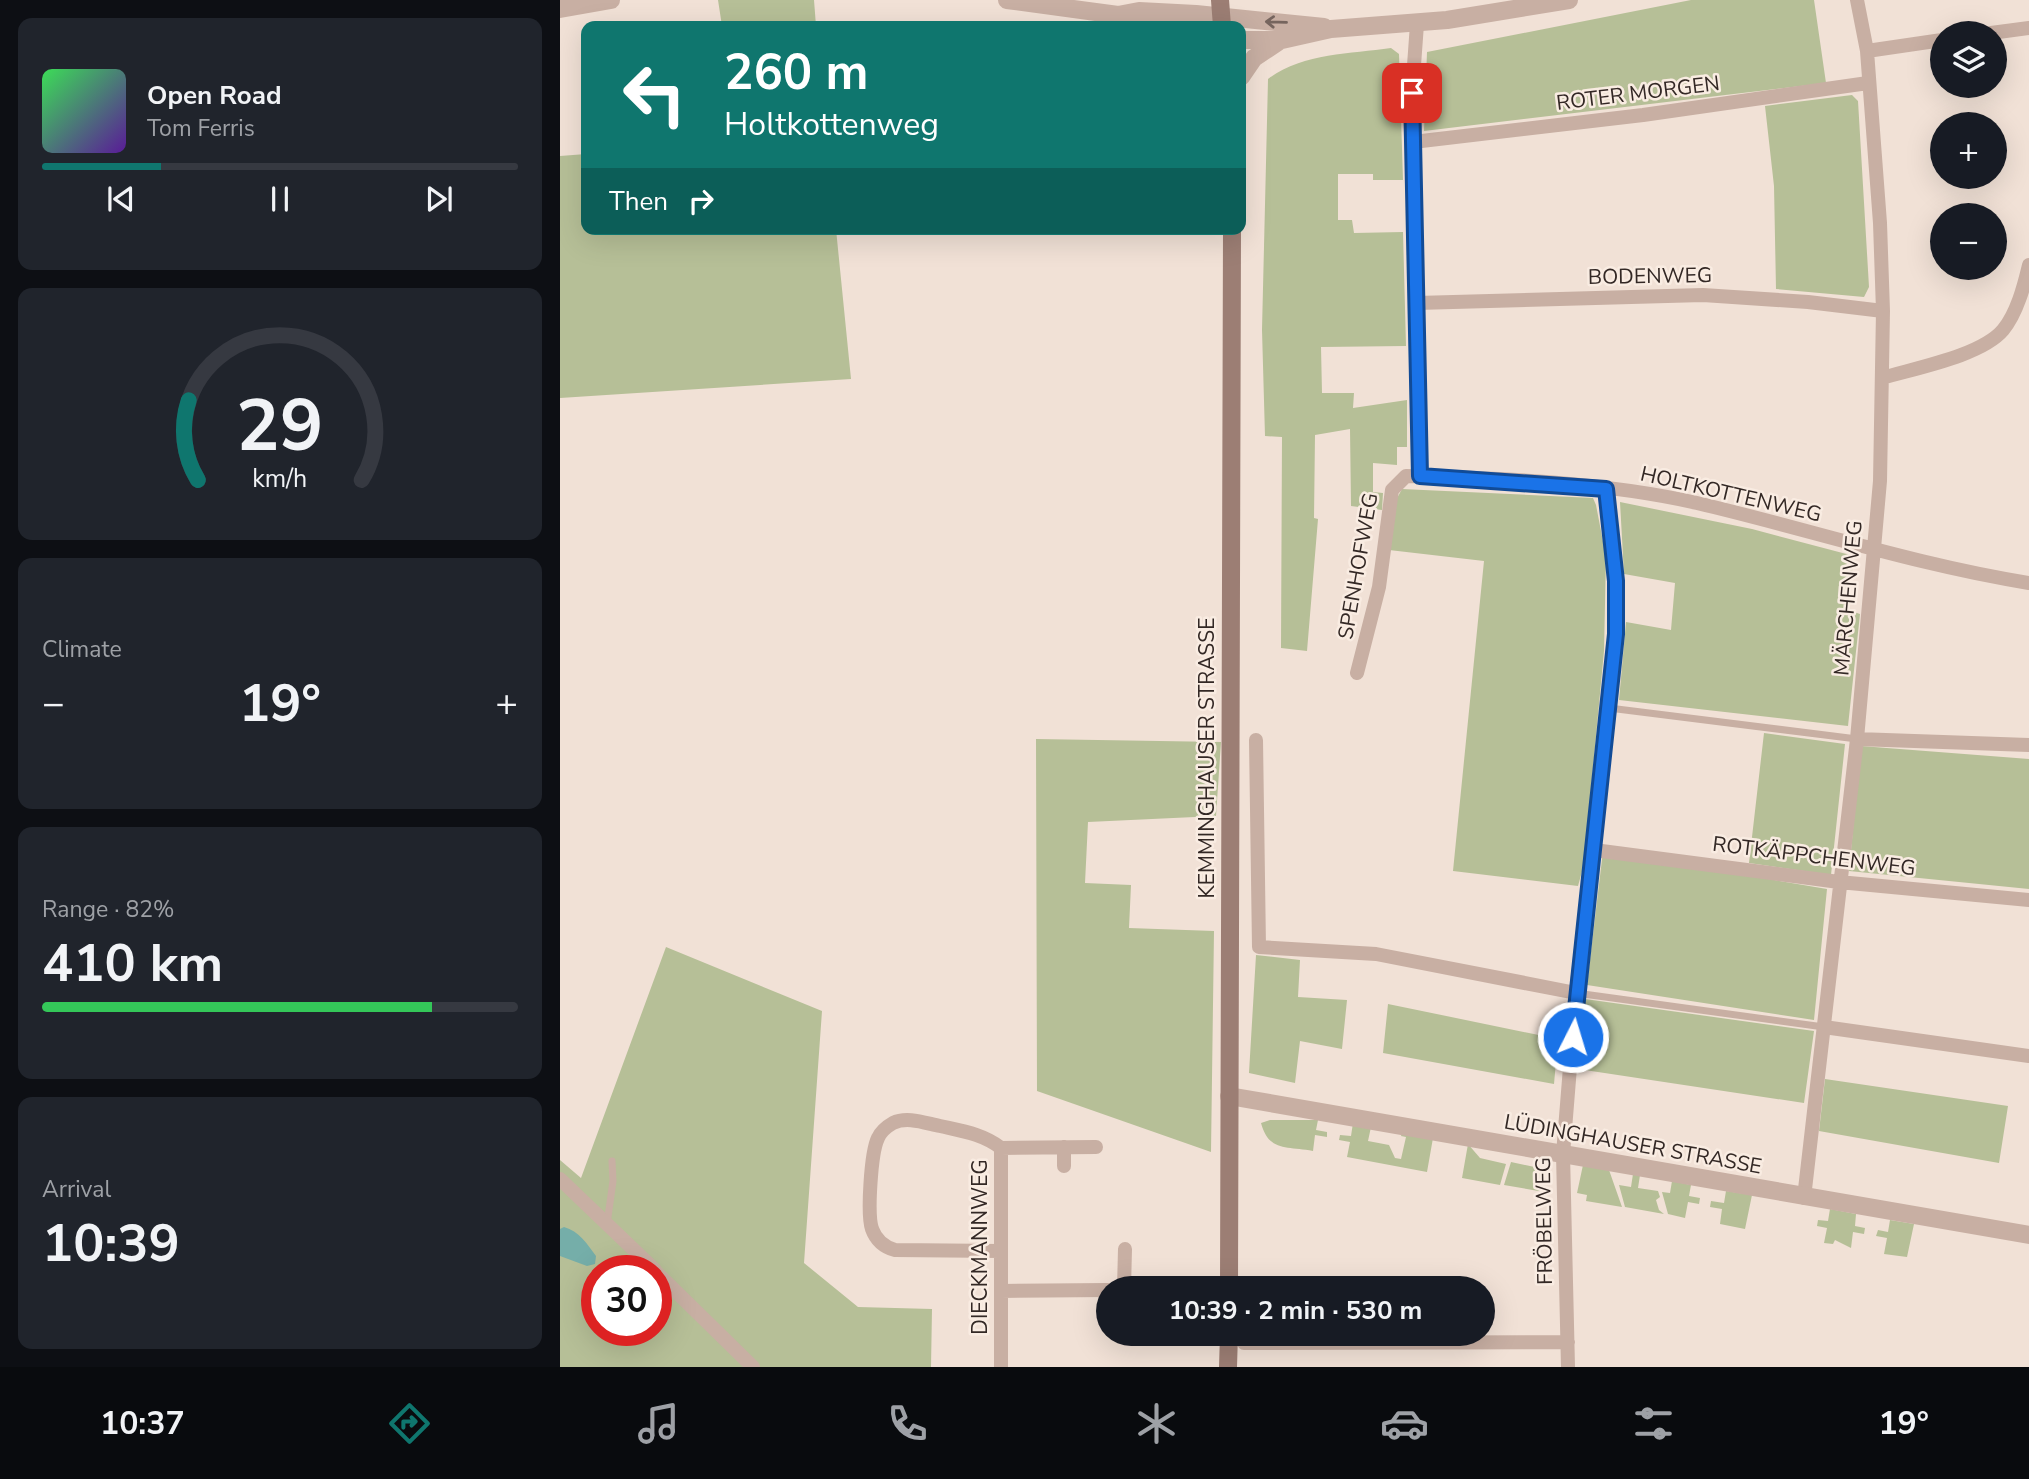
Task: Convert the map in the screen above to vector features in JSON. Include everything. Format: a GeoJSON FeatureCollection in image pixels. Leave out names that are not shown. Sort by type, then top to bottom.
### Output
{"type":"FeatureCollection","features":[{"type":"Feature","properties":{"kind":"main road","name":"KEMMINGHAUSER STRASSE"},"geometry":{"type":"LineString","coordinates":[[1229,1276],[1232,235]]}},
{"type":"Feature","properties":{"kind":"main road"},"geometry":{"type":"LineString","coordinates":[[1228,1367],[1229,1346]]}},
{"type":"Feature","properties":{"kind":"street"},"geometry":{"type":"LineString","coordinates":[[560,9],[611,0]]}},
{"type":"Feature","properties":{"kind":"street"},"geometry":{"type":"LineString","coordinates":[[1007,0],[1118,15],[1221,14],[1331,29]]}},
{"type":"Feature","properties":{"kind":"street"},"geometry":{"type":"LineString","coordinates":[[1246,40],[1282,40],[1331,29],[1417,24],[1569,0]]}},
{"type":"Feature","properties":{"kind":"street","name":"MÄRCHENWEG"},"geometry":{"type":"LineString","coordinates":[[1804,1198],[1857,739],[1880,481],[1880,223],[1867,51],[1857,0]]}},
{"type":"Feature","properties":{"kind":"street"},"geometry":{"type":"LineString","coordinates":[[1417,24],[1412,93],[1420,476]]}},
{"type":"Feature","properties":{"kind":"street"},"geometry":{"type":"LineString","coordinates":[[2007,31],[2029,28]]}},
{"type":"Feature","properties":{"kind":"street"},"geometry":{"type":"LineString","coordinates":[[1246,70],[1254,58],[1282,40]]}},
{"type":"Feature","properties":{"kind":"street"},"geometry":{"type":"LineString","coordinates":[[1867,51],[1930,42]]}},
{"type":"Feature","properties":{"kind":"street","name":"ROTER MORGEN"},"geometry":{"type":"LineString","coordinates":[[1413,142],[1643,115],[1868,83]]}},
{"type":"Feature","properties":{"kind":"street"},"geometry":{"type":"LineString","coordinates":[[1882,378],[1969,351],[2002,332],[2013,316],[2029,265]]}},
{"type":"Feature","properties":{"kind":"street","name":"BODENWEG"},"geometry":{"type":"LineString","coordinates":[[1416,303],[1703,295],[1808,302],[1882,311]]}},
{"type":"Feature","properties":{"kind":"street","name":"SPENHOFWEG"},"geometry":{"type":"LineString","coordinates":[[1357,673],[1379,587],[1392,490],[1406,476],[1420,476]]}},
{"type":"Feature","properties":{"kind":"street","name":"HOLTKOTTENWEG"},"geometry":{"type":"LineString","coordinates":[[1420,476],[1606,489],[1695,503],[1977,575],[2029,583]]}},
{"type":"Feature","properties":{"kind":"street","name":"FRÖBELWEG"},"geometry":{"type":"LineString","coordinates":[[1568,1367],[1563,1154],[1576,993],[1594,850],[1617,613],[1606,489]]}},
{"type":"Feature","properties":{"kind":"street"},"geometry":{"type":"LineString","coordinates":[[1857,739],[2029,745]]}},
{"type":"Feature","properties":{"kind":"street"},"geometry":{"type":"LineString","coordinates":[[1256,740],[1259,947],[1376,954],[1576,993]]}},
{"type":"Feature","properties":{"kind":"street","name":"ROTKÄPPCHENWEG"},"geometry":{"type":"LineString","coordinates":[[1594,850],[1839,882],[2029,900]]}},
{"type":"Feature","properties":{"kind":"street"},"geometry":{"type":"LineString","coordinates":[[1824,1027],[2029,1056]]}},
{"type":"Feature","properties":{"kind":"street","name":"LÜDINGHAUSER STRASSE"},"geometry":{"type":"LineString","coordinates":[[1229,1096],[2029,1235]]}},
{"type":"Feature","properties":{"kind":"street"},"geometry":{"type":"LineString","coordinates":[[1001,1148],[989,1138],[972,1133],[911,1121],[892,1124],[883,1129],[875,1145],[870,1218],[875,1236],[886,1247],[895,1250],[1001,1251]]}},
{"type":"Feature","properties":{"kind":"street"},"geometry":{"type":"LineString","coordinates":[[1064,1147],[1064,1166]]}},
{"type":"Feature","properties":{"kind":"street","name":"DIECKMANNWEG"},"geometry":{"type":"LineString","coordinates":[[1001,1367],[1001,1148],[1096,1147]]}},
{"type":"Feature","properties":{"kind":"street"},"geometry":{"type":"LineString","coordinates":[[560,1179],[639,1255]]}},
{"type":"Feature","properties":{"kind":"street"},"geometry":{"type":"LineString","coordinates":[[1124,1276],[1125,1249]]}},
{"type":"Feature","properties":{"kind":"street"},"geometry":{"type":"LineString","coordinates":[[672,1288],[753,1367]]}},
{"type":"Feature","properties":{"kind":"street"},"geometry":{"type":"LineString","coordinates":[[1001,1290],[1096,1290]]}},
{"type":"Feature","properties":{"kind":"street"},"geometry":{"type":"LineString","coordinates":[[1495,1342],[1568,1342]]}},
{"type":"Feature","properties":{"kind":"lane"},"geometry":{"type":"LineString","coordinates":[[1609,708],[1857,739]]}},
{"type":"Feature","properties":{"kind":"lane"},"geometry":{"type":"LineString","coordinates":[[1576,993],[1824,1027]]}},
{"type":"Feature","properties":{"kind":"lane"},"geometry":{"type":"LineString","coordinates":[[607,1224],[613,1181],[612,1161]]}},
{"type":"Feature","properties":{"kind":"green space"},"geometry":{"type":"Polygon","coordinates":[[[718,0],[814,0],[816,21],[721,21],[718,0]]]}},
{"type":"Feature","properties":{"kind":"green space"},"geometry":{"type":"Polygon","coordinates":[[[1691,0],[1814,0],[1826,83],[1424,131],[1427,52],[1691,0]]]}},
{"type":"Feature","properties":{"kind":"green space"},"geometry":{"type":"Polygon","coordinates":[[[1391,48],[1399,54],[1403,180],[1373,180],[1373,174],[1338,174],[1338,220],[1352,220],[1354,233],[1403,232],[1406,346],[1321,347],[1322,393],[1354,393],[1353,408],[1407,400],[1407,447],[1397,447],[1397,465],[1373,463],[1373,492],[1383,493],[1382,510],[1351,506],[1350,429],[1315,435],[1314,518],[1318,519],[1307,651],[1281,648],[1282,437],[1265,436],[1262,330],[1268,79],[1281,70],[1311,59],[1391,48]]]}},
{"type":"Feature","properties":{"kind":"green space"},"geometry":{"type":"Polygon","coordinates":[[[1852,95],[1858,101],[1869,287],[1864,297],[1776,289],[1774,186],[1765,106],[1852,95]]]}},
{"type":"Feature","properties":{"kind":"green space"},"geometry":{"type":"Polygon","coordinates":[[[581,154],[581,235],[837,235],[851,379],[560,398],[560,156],[581,154]]]}},
{"type":"Feature","properties":{"kind":"green space"},"geometry":{"type":"Polygon","coordinates":[[[1402,489],[1593,498],[1606,557],[1604,651],[1584,864],[1578,886],[1453,871],[1484,561],[1389,550],[1395,502],[1402,489]]]}},
{"type":"Feature","properties":{"kind":"green space"},"geometry":{"type":"Polygon","coordinates":[[[1620,502],[1752,529],[1854,556],[1848,610],[1860,614],[1848,726],[1619,700],[1626,622],[1671,630],[1675,583],[1624,574],[1620,502]]]}},
{"type":"Feature","properties":{"kind":"green space"},"geometry":{"type":"Polygon","coordinates":[[[1764,733],[1845,744],[1831,875],[1749,863],[1764,733]]]}},
{"type":"Feature","properties":{"kind":"green space"},"geometry":{"type":"Polygon","coordinates":[[[1036,739],[1221,742],[1216,816],[1088,822],[1085,883],[1131,885],[1129,928],[1214,931],[1211,1152],[1037,1091],[1036,739]]]}},
{"type":"Feature","properties":{"kind":"green space"},"geometry":{"type":"Polygon","coordinates":[[[1861,746],[2029,759],[2029,889],[1849,871],[1861,746]]]}},
{"type":"Feature","properties":{"kind":"green space"},"geometry":{"type":"Polygon","coordinates":[[[1603,851],[1827,889],[1814,1020],[1587,985],[1603,851]]]}},
{"type":"Feature","properties":{"kind":"green space"},"geometry":{"type":"Polygon","coordinates":[[[666,947],[822,1011],[804,1263],[858,1307],[932,1309],[931,1367],[560,1367],[560,1160],[581,1178],[666,947]]]}},
{"type":"Feature","properties":{"kind":"green space"},"geometry":{"type":"Polygon","coordinates":[[[1256,955],[1300,960],[1298,997],[1347,1000],[1342,1049],[1300,1041],[1295,1083],[1249,1073],[1256,955]]]}},
{"type":"Feature","properties":{"kind":"green space"},"geometry":{"type":"Polygon","coordinates":[[[1585,999],[1814,1031],[1804,1103],[1578,1069],[1585,999]]]}},
{"type":"Feature","properties":{"kind":"green space"},"geometry":{"type":"Polygon","coordinates":[[[1388,1004],[1558,1039],[1554,1084],[1383,1053],[1388,1004]]]}},
{"type":"Feature","properties":{"kind":"green space"},"geometry":{"type":"Polygon","coordinates":[[[1825,1079],[2008,1106],[1999,1163],[1819,1131],[1825,1079]]]}},
{"type":"Feature","properties":{"kind":"green space"},"geometry":{"type":"Polygon","coordinates":[[[1270,1120],[1318,1120],[1316,1130],[1327,1132],[1327,1137],[1315,1135],[1313,1151],[1280,1146],[1264,1132],[1261,1123],[1270,1120]]]}},
{"type":"Feature","properties":{"kind":"green space"},"geometry":{"type":"Polygon","coordinates":[[[1353,1123],[1371,1127],[1368,1141],[1389,1145],[1395,1158],[1401,1159],[1406,1137],[1401,1136],[1402,1133],[1433,1138],[1427,1172],[1347,1157],[1350,1142],[1339,1140],[1340,1135],[1351,1136],[1353,1123]]]}},
{"type":"Feature","properties":{"kind":"green space"},"geometry":{"type":"Polygon","coordinates":[[[1468,1144],[1480,1158],[1506,1164],[1500,1185],[1462,1178],[1468,1144]]]}},
{"type":"Feature","properties":{"kind":"green space"},"geometry":{"type":"Polygon","coordinates":[[[1511,1162],[1549,1170],[1541,1173],[1544,1192],[1504,1185],[1511,1162]]]}},
{"type":"Feature","properties":{"kind":"green space"},"geometry":{"type":"Polygon","coordinates":[[[1583,1165],[1609,1170],[1622,1207],[1586,1201],[1587,1195],[1577,1193],[1583,1165]]]}},
{"type":"Feature","properties":{"kind":"green space"},"geometry":{"type":"Polygon","coordinates":[[[1633,1174],[1640,1175],[1638,1188],[1658,1191],[1660,1197],[1656,1200],[1659,1210],[1664,1214],[1625,1207],[1619,1185],[1631,1187],[1633,1174]]]}},
{"type":"Feature","properties":{"kind":"green space"},"geometry":{"type":"Polygon","coordinates":[[[1672,1181],[1691,1185],[1689,1196],[1700,1198],[1699,1204],[1688,1202],[1685,1218],[1668,1214],[1662,1192],[1670,1193],[1672,1181]]]}},
{"type":"Feature","properties":{"kind":"green space"},"geometry":{"type":"Polygon","coordinates":[[[1726,1191],[1752,1195],[1745,1229],[1720,1224],[1722,1209],[1710,1207],[1711,1201],[1724,1203],[1726,1191]]]}},
{"type":"Feature","properties":{"kind":"green space"},"geometry":{"type":"Polygon","coordinates":[[[1830,1209],[1856,1214],[1855,1226],[1865,1228],[1864,1234],[1853,1232],[1851,1248],[1835,1240],[1833,1244],[1824,1243],[1827,1228],[1817,1226],[1818,1220],[1828,1221],[1830,1209]]]}},
{"type":"Feature","properties":{"kind":"green space"},"geometry":{"type":"Polygon","coordinates":[[[1890,1220],[1914,1224],[1907,1257],[1884,1254],[1887,1238],[1876,1236],[1878,1230],[1888,1232],[1890,1220]]]}},
{"type":"Feature","properties":{"kind":"water"},"geometry":{"type":"Polygon","coordinates":[[[564,1227],[574,1232],[595,1255],[581,1255],[581,1264],[560,1256],[560,1229],[564,1227]]]}},
{"type":"Feature","properties":{"kind":"route"},"geometry":{"type":"LineString","coordinates":[[1412,93],[1420,476],[1606,489],[1616,581],[1616,634],[1573,1037]]}}]}
